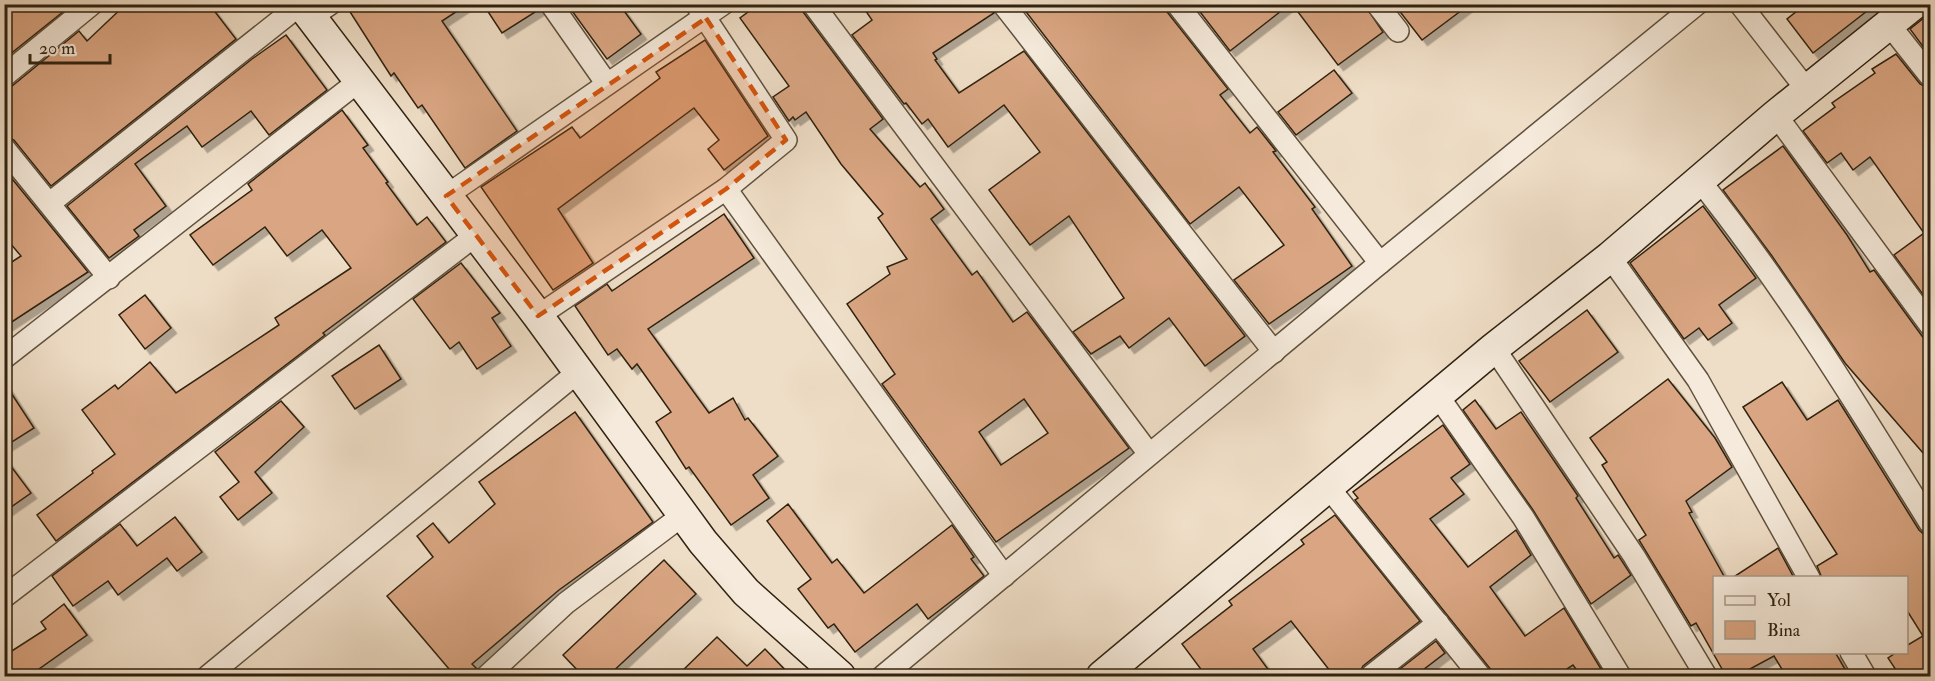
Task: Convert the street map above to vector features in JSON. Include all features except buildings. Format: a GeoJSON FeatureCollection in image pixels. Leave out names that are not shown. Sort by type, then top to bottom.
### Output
{"type":"FeatureCollection","features":[{"type":"Feature","properties":{"kind":"street"},"geometry":{"type":"LineString","coordinates":[[4,76],[92,4]]}},
{"type":"Feature","properties":{"kind":"street"},"geometry":{"type":"LineString","coordinates":[[551,4],[607,84]]}},
{"type":"Feature","properties":{"kind":"street"},"geometry":{"type":"LineString","coordinates":[[446,196],[607,84],[701,11],[723,4]]}},
{"type":"Feature","properties":{"kind":"street"},"geometry":{"type":"LineString","coordinates":[[813,4],[1149,454]]}},
{"type":"Feature","properties":{"kind":"street"},"geometry":{"type":"LineString","coordinates":[[1002,4],[1274,352]]}},
{"type":"Feature","properties":{"kind":"street"},"geometry":{"type":"LineString","coordinates":[[1177,4],[1380,263]]}},
{"type":"Feature","properties":{"kind":"street"},"geometry":{"type":"LineString","coordinates":[[1377,4],[1398,31]]}},
{"type":"Feature","properties":{"kind":"street"},"geometry":{"type":"LineString","coordinates":[[883,676],[1380,263],[1697,4]]}},
{"type":"Feature","properties":{"kind":"street"},"geometry":{"type":"LineString","coordinates":[[1740,4],[1807,90]]}},
{"type":"Feature","properties":{"kind":"street"},"geometry":{"type":"LineString","coordinates":[[1102,676],[1494,348],[1610,257],[1776,115],[1914,4]]}},
{"type":"Feature","properties":{"kind":"street"},"geometry":{"type":"LineString","coordinates":[[50,203],[314,8],[359,81],[538,316],[683,515],[746,592],[840,676]]}},
{"type":"Feature","properties":{"kind":"street"},"geometry":{"type":"LineString","coordinates":[[538,316],[726,189],[786,140],[701,11]]}},
{"type":"Feature","properties":{"kind":"street"},"geometry":{"type":"LineString","coordinates":[[1888,23],[1930,76]]}},
{"type":"Feature","properties":{"kind":"street"},"geometry":{"type":"LineString","coordinates":[[6,354],[109,278],[359,81]]}},
{"type":"Feature","properties":{"kind":"street"},"geometry":{"type":"LineString","coordinates":[[1776,115],[1930,325]]}},
{"type":"Feature","properties":{"kind":"street"},"geometry":{"type":"LineString","coordinates":[[4,148],[109,278]]}},
{"type":"Feature","properties":{"kind":"street"},"geometry":{"type":"LineString","coordinates":[[1700,181],[1750,243],[1852,396],[1930,523]]}},
{"type":"Feature","properties":{"kind":"street"},"geometry":{"type":"LineString","coordinates":[[726,189],[1004,576]]}},
{"type":"Feature","properties":{"kind":"street"},"geometry":{"type":"LineString","coordinates":[[4,597],[476,235]]}},
{"type":"Feature","properties":{"kind":"street"},"geometry":{"type":"LineString","coordinates":[[1610,257],[1698,380],[1808,576]]}},
{"type":"Feature","properties":{"kind":"street"},"geometry":{"type":"LineString","coordinates":[[1494,348],[1634,556],[1706,676]]}},
{"type":"Feature","properties":{"kind":"street"},"geometry":{"type":"LineString","coordinates":[[208,676],[578,372]]}},
{"type":"Feature","properties":{"kind":"street"},"geometry":{"type":"LineString","coordinates":[[1438,396],[1523,517],[1620,676]]}},
{"type":"Feature","properties":{"kind":"street"},"geometry":{"type":"LineString","coordinates":[[1329,488],[1480,676]]}},
{"type":"Feature","properties":{"kind":"street"},"geometry":{"type":"LineString","coordinates":[[487,676],[566,603],[683,515]]}},
{"type":"Feature","properties":{"kind":"street"},"geometry":{"type":"LineString","coordinates":[[1371,676],[1438,623]]}},
{"type":"Feature","properties":{"kind":"street"},"geometry":{"type":"LineString","coordinates":[[1852,654],[1864,676]]}},
{"type":"Feature","properties":{"kind":"highlighted area"},"geometry":{"type":"Polygon","coordinates":[[[706,18],[786,140],[726,189],[538,316],[446,196],[706,18]]]}}]}
